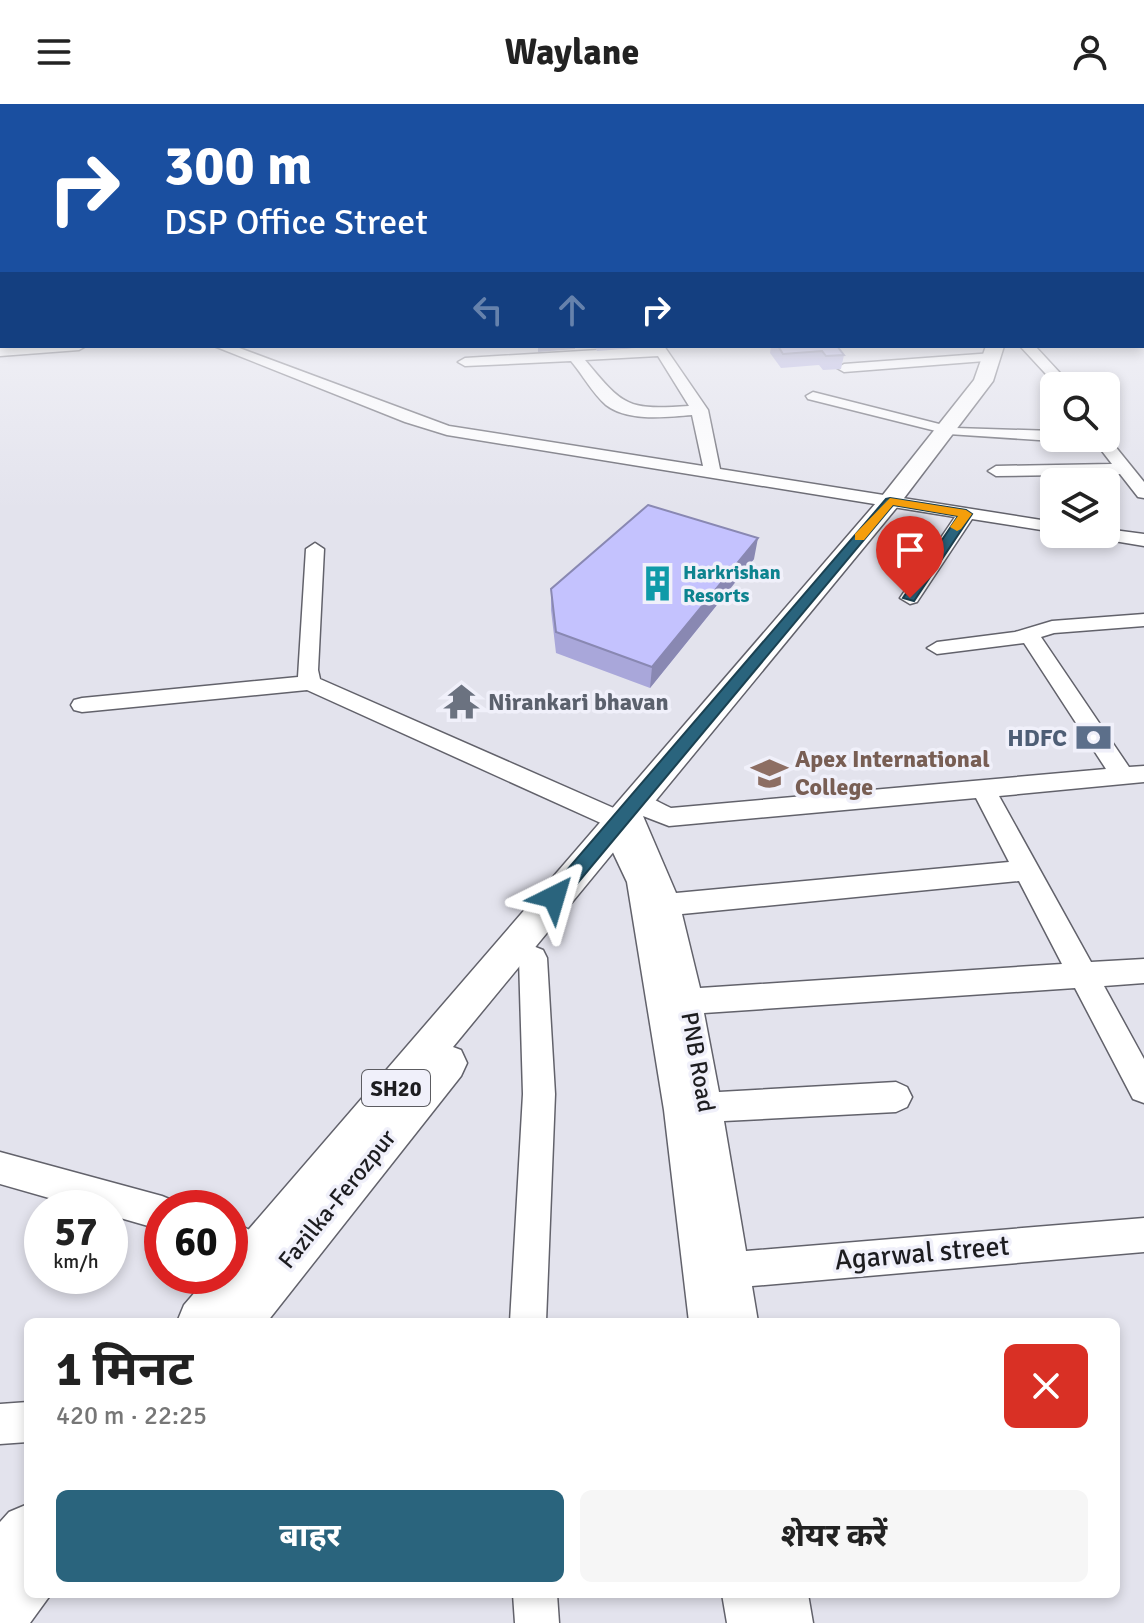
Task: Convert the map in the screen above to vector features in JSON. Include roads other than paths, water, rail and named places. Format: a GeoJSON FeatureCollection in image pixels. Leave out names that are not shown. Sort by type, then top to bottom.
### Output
{"type":"FeatureCollection","features":[{"type":"Feature","properties":{"kind":"main road","name":"Fazilka-Ferozpur"},"geometry":{"type":"LineString","coordinates":[[248,1241],[630,821],[994,384],[996,368]]}},
{"type":"Feature","properties":{"kind":"main road","name":"Fazilka-Ferozpur"},"geometry":{"type":"LineString","coordinates":[[240,1318],[533,958],[630,821]]}},
{"type":"Feature","properties":{"kind":"main road","name":"Fazilka-Ferozpur"},"geometry":{"type":"LineString","coordinates":[[203,1318],[217,1294]]}},
{"type":"Feature","properties":{"kind":"main road"},"geometry":{"type":"LineString","coordinates":[[0,1564],[24,1536]]}},
{"type":"Feature","properties":{"kind":"main road"},"geometry":{"type":"LineString","coordinates":[[0,1615],[24,1586]]}},
{"type":"Feature","properties":{"kind":"street"},"geometry":{"type":"LineString","coordinates":[[278,368],[410,419],[447,430],[1040,525]]}},
{"type":"Feature","properties":{"kind":"street"},"geometry":{"type":"LineString","coordinates":[[584,368],[610,400],[620,407],[654,411],[700,410]]}},
{"type":"Feature","properties":{"kind":"street"},"geometry":{"type":"LineString","coordinates":[[674,368],[691,389],[700,410],[712,474]]}},
{"type":"Feature","properties":{"kind":"street"},"geometry":{"type":"LineString","coordinates":[[813,396],[954,430],[1040,435]]}},
{"type":"Feature","properties":{"kind":"street"},"geometry":{"type":"LineString","coordinates":[[1112,452],[1144,493]]}},
{"type":"Feature","properties":{"kind":"street"},"geometry":{"type":"LineString","coordinates":[[996,471],[1126,469]]}},
{"type":"Feature","properties":{"kind":"street"},"geometry":{"type":"LineString","coordinates":[[910,598],[966,514]]}},
{"type":"Feature","properties":{"kind":"street"},"geometry":{"type":"LineString","coordinates":[[1120,537],[1144,540]]}},
{"type":"Feature","properties":{"kind":"street"},"geometry":{"type":"LineString","coordinates":[[310,683],[307,670],[315,549]]}},
{"type":"Feature","properties":{"kind":"street"},"geometry":{"type":"LineString","coordinates":[[937,648],[1017,638],[1052,627],[1144,620]]}},
{"type":"Feature","properties":{"kind":"street"},"geometry":{"type":"LineString","coordinates":[[1028,633],[1133,775]]}},
{"type":"Feature","properties":{"kind":"street"},"geometry":{"type":"LineString","coordinates":[[82,705],[310,683],[630,821],[1133,775]]}},
{"type":"Feature","properties":{"kind":"street"},"geometry":{"type":"LineString","coordinates":[[982,787],[1144,1089]]}},
{"type":"Feature","properties":{"kind":"street","name":"PNB Road"},"geometry":{"type":"LineString","coordinates":[[630,821],[640,882],[656,905],[675,1002],[716,1271],[738,1318]]}},
{"type":"Feature","properties":{"kind":"street"},"geometry":{"type":"LineString","coordinates":[[656,905],[1026,870]]}},
{"type":"Feature","properties":{"kind":"street"},"geometry":{"type":"LineString","coordinates":[[528,1318],[539,1055],[533,958]]}},
{"type":"Feature","properties":{"kind":"street"},"geometry":{"type":"LineString","coordinates":[[675,1002],[1144,971]]}},
{"type":"Feature","properties":{"kind":"street"},"geometry":{"type":"LineString","coordinates":[[693,1108],[896,1097]]}},
{"type":"Feature","properties":{"kind":"street"},"geometry":{"type":"LineString","coordinates":[[0,1168],[144,1208]]}},
{"type":"Feature","properties":{"kind":"street","name":"Agarwal street"},"geometry":{"type":"LineString","coordinates":[[716,1271],[1144,1235]]}},
{"type":"Feature","properties":{"kind":"street","name":"PNB Road"},"geometry":{"type":"LineString","coordinates":[[708,1318],[716,1271]]}},
{"type":"Feature","properties":{"kind":"street"},"geometry":{"type":"LineString","coordinates":[[0,1424],[24,1422]]}},
{"type":"Feature","properties":{"kind":"street"},"geometry":{"type":"LineString","coordinates":[[535,1598],[537,1623]]}},
{"type":"Feature","properties":{"kind":"street"},"geometry":{"type":"LineString","coordinates":[[745,1598],[749,1623]]}},
{"type":"Feature","properties":{"kind":"street"},"geometry":{"type":"LineString","coordinates":[[787,1598],[791,1623]]}},
{"type":"Feature","properties":{"kind":"place","name":"Harkrishan Resorts"},"geometry":{"type":"Point","coordinates":[657,584]}},
{"type":"Feature","properties":{"kind":"place","name":"Nirankari bhavan"},"geometry":{"type":"Point","coordinates":[462,702]}},
{"type":"Feature","properties":{"kind":"place","name":"HDFC"},"geometry":{"type":"Point","coordinates":[1093,738]}},
{"type":"Feature","properties":{"kind":"place","name":"Apex International College"},"geometry":{"type":"Point","coordinates":[769,773]}}]}
